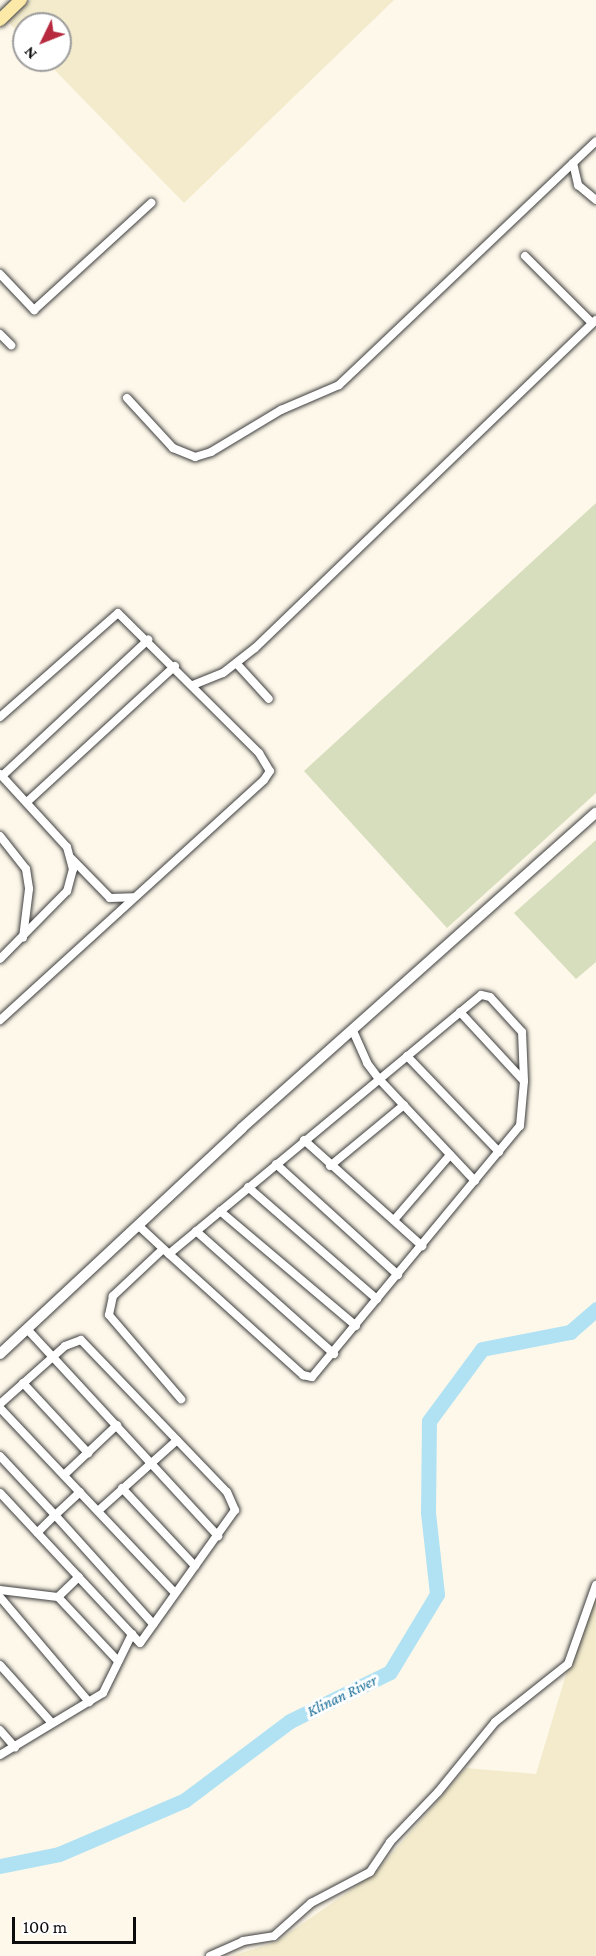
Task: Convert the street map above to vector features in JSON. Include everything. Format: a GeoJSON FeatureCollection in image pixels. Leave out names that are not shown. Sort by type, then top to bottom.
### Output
{"type":"FeatureCollection","features":[{"type":"Feature","properties":{"kind":"main road"},"geometry":{"type":"LineString","coordinates":[[0,20],[21,0]]}},
{"type":"Feature","properties":{"kind":"street"},"geometry":{"type":"LineString","coordinates":[[127,398],[173,448],[195,457],[212,452],[281,410],[339,386],[596,141]]}},
{"type":"Feature","properties":{"kind":"street"},"geometry":{"type":"LineString","coordinates":[[573,163],[578,185],[596,200]]}},
{"type":"Feature","properties":{"kind":"street"},"geometry":{"type":"LineString","coordinates":[[0,274],[34,310],[151,203]]}},
{"type":"Feature","properties":{"kind":"street"},"geometry":{"type":"LineString","coordinates":[[193,685],[237,664],[594,321],[525,256]]}},
{"type":"Feature","properties":{"kind":"street"},"geometry":{"type":"LineString","coordinates":[[0,334],[12,345]]}},
{"type":"Feature","properties":{"kind":"street"},"geometry":{"type":"LineString","coordinates":[[0,717],[114,614],[122,615],[259,753],[270,771],[264,780],[0,1020]]}},
{"type":"Feature","properties":{"kind":"street"},"geometry":{"type":"LineString","coordinates":[[0,959],[68,891],[72,859],[68,847],[1,775],[148,640]]}},
{"type":"Feature","properties":{"kind":"street"},"geometry":{"type":"LineString","coordinates":[[237,664],[269,699]]}},
{"type":"Feature","properties":{"kind":"street"},"geometry":{"type":"LineString","coordinates":[[27,802],[175,666]]}},
{"type":"Feature","properties":{"kind":"street"},"geometry":{"type":"LineString","coordinates":[[0,1354],[140,1227],[242,1128],[596,813]]}},
{"type":"Feature","properties":{"kind":"street"},"geometry":{"type":"LineString","coordinates":[[0,836],[26,869],[29,889],[23,938]]}},
{"type":"Feature","properties":{"kind":"street"},"geometry":{"type":"LineString","coordinates":[[72,859],[110,898],[134,897]]}},
{"type":"Feature","properties":{"kind":"street"},"geometry":{"type":"LineString","coordinates":[[140,1227],[166,1251],[303,1376],[318,1374],[520,1126],[524,1081],[524,1034],[490,997],[481,995],[196,1231],[166,1251],[113,1296],[109,1315],[181,1399]]}},
{"type":"Feature","properties":{"kind":"street"},"geometry":{"type":"LineString","coordinates":[[460,1012],[524,1081]]}},
{"type":"Feature","properties":{"kind":"street"},"geometry":{"type":"LineString","coordinates":[[353,1031],[367,1063],[379,1079],[476,1181]]}},
{"type":"Feature","properties":{"kind":"street"},"geometry":{"type":"LineString","coordinates":[[407,1056],[499,1152]]}},
{"type":"Feature","properties":{"kind":"street"},"geometry":{"type":"LineString","coordinates":[[330,1166],[404,1105]]}},
{"type":"Feature","properties":{"kind":"street"},"geometry":{"type":"LineString","coordinates":[[304,1140],[330,1166],[422,1246]]}},
{"type":"Feature","properties":{"kind":"street"},"geometry":{"type":"LineString","coordinates":[[394,1220],[450,1155]]}},
{"type":"Feature","properties":{"kind":"street"},"geometry":{"type":"LineString","coordinates":[[276,1164],[398,1275]]}},
{"type":"Feature","properties":{"kind":"street"},"geometry":{"type":"LineString","coordinates":[[248,1187],[377,1299]]}},
{"type":"Feature","properties":{"kind":"street"},"geometry":{"type":"LineString","coordinates":[[220,1211],[356,1326]]}},
{"type":"Feature","properties":{"kind":"street"},"geometry":{"type":"LineString","coordinates":[[196,1231],[334,1354]]}},
{"type":"Feature","properties":{"kind":"street"},"geometry":{"type":"LineString","coordinates":[[27,1329],[218,1536]]}},
{"type":"Feature","properties":{"kind":"street"},"geometry":{"type":"LineString","coordinates":[[0,1493],[140,1643],[174,1592],[233,1516],[235,1504],[86,1344],[71,1342],[0,1406],[174,1592]]}},
{"type":"Feature","properties":{"kind":"street"},"geometry":{"type":"LineString","coordinates":[[23,1383],[88,1453]]}},
{"type":"Feature","properties":{"kind":"street"},"geometry":{"type":"LineString","coordinates":[[64,1475],[117,1425]]}},
{"type":"Feature","properties":{"kind":"street"},"geometry":{"type":"LineString","coordinates":[[98,1511],[177,1440]]}},
{"type":"Feature","properties":{"kind":"street"},"geometry":{"type":"LineString","coordinates":[[0,1456],[153,1624]]}},
{"type":"Feature","properties":{"kind":"street"},"geometry":{"type":"LineString","coordinates":[[122,1488],[195,1566]]}},
{"type":"Feature","properties":{"kind":"street"},"geometry":{"type":"LineString","coordinates":[[38,1533],[80,1492]]}},
{"type":"Feature","properties":{"kind":"street"},"geometry":{"type":"LineString","coordinates":[[58,1597],[79,1577]]}},
{"type":"Feature","properties":{"kind":"street"},"geometry":{"type":"LineString","coordinates":[[210,1956],[243,1941],[274,1936],[311,1903],[370,1872],[390,1842],[438,1792],[495,1722],[568,1664],[596,1585]]}},
{"type":"Feature","properties":{"kind":"street"},"geometry":{"type":"LineString","coordinates":[[0,1590],[58,1597],[118,1660]]}},
{"type":"Feature","properties":{"kind":"street"},"geometry":{"type":"LineString","coordinates":[[0,1597],[89,1702]]}},
{"type":"Feature","properties":{"kind":"street"},"geometry":{"type":"LineString","coordinates":[[0,1755],[51,1722],[89,1702],[106,1688],[132,1634]]}},
{"type":"Feature","properties":{"kind":"street"},"geometry":{"type":"LineString","coordinates":[[0,1665],[51,1722]]}},
{"type":"Feature","properties":{"kind":"street"},"geometry":{"type":"LineString","coordinates":[[0,1730],[15,1747]]}},
{"type":"Feature","properties":{"kind":"shaded area"},"geometry":{"type":"Polygon","coordinates":[[[31,0],[394,0],[184,203],[57,72],[72,72],[72,12],[17,12],[31,0]]]}},
{"type":"Feature","properties":{"kind":"shaded area"},"geometry":{"type":"Polygon","coordinates":[[[12,17],[12,26],[7,21],[12,17]]]}},
{"type":"Feature","properties":{"kind":"shaded area"},"geometry":{"type":"Polygon","coordinates":[[[596,1575],[596,1956],[231,1956],[276,1942],[375,1873],[466,1768],[536,1774],[596,1575]]]}},
{"type":"Feature","properties":{"kind":"green space"},"geometry":{"type":"Polygon","coordinates":[[[596,503],[596,793],[447,928],[304,771],[596,503]]]}},
{"type":"Feature","properties":{"kind":"green space"},"geometry":{"type":"Polygon","coordinates":[[[596,840],[596,962],[576,979],[514,913],[596,840]]]}},
{"type":"Feature","properties":{"kind":"waterway","name":"Klinan River"},"geometry":{"type":"LineString","coordinates":[[0,1866],[59,1854],[185,1800],[290,1721],[390,1672],[437,1594],[428,1513],[429,1421],[482,1349],[570,1332],[596,1309]]}}]}
